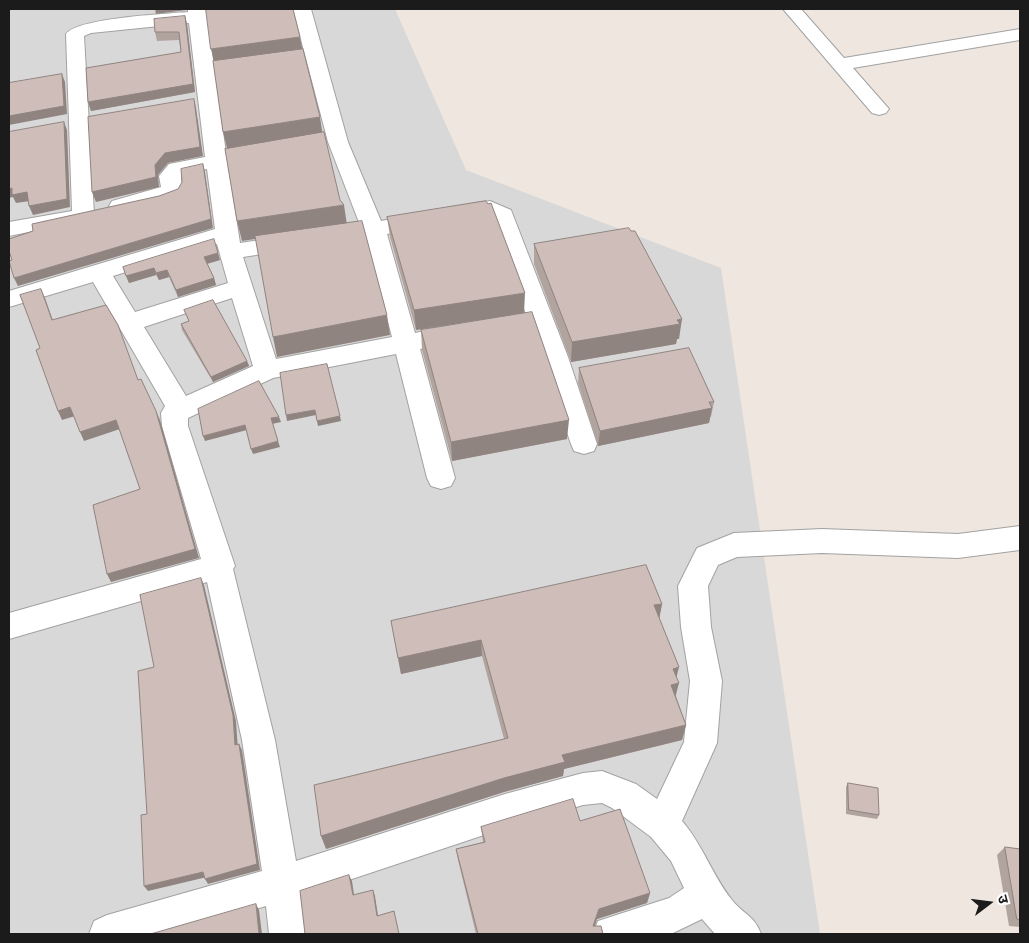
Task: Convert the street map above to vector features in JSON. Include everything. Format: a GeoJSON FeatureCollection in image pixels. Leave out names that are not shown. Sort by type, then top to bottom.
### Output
{"type":"FeatureCollection","features":[{"type":"Feature","properties":{"kind":"street"},"geometry":{"type":"LineString","coordinates":[[302,9],[306,60],[329,143],[379,241],[441,478]]}},
{"type":"Feature","properties":{"kind":"street"},"geometry":{"type":"LineString","coordinates":[[792,9],[878,109]]}},
{"type":"Feature","properties":{"kind":"street"},"geometry":{"type":"LineString","coordinates":[[84,214],[80,121],[70,74],[75,34],[79,30],[198,12],[214,73],[197,100],[218,160],[229,242],[240,287],[267,370]]}},
{"type":"Feature","properties":{"kind":"street"},"geometry":{"type":"LineString","coordinates":[[840,64],[1020,35]]}},
{"type":"Feature","properties":{"kind":"street"},"geometry":{"type":"LineString","coordinates":[[9,229],[159,196],[172,191],[171,173],[177,169],[254,154]]}},
{"type":"Feature","properties":{"kind":"street"},"geometry":{"type":"LineString","coordinates":[[10,292],[98,270],[229,242],[372,230],[490,208],[502,214],[540,320],[572,373],[584,444]]}},
{"type":"Feature","properties":{"kind":"street"},"geometry":{"type":"LineString","coordinates":[[98,270],[181,410]]}},
{"type":"Feature","properties":{"kind":"street"},"geometry":{"type":"LineString","coordinates":[[128,323],[240,287]]}},
{"type":"Feature","properties":{"kind":"street"},"geometry":{"type":"LineString","coordinates":[[511,325],[540,320]]}},
{"type":"Feature","properties":{"kind":"street"},"geometry":{"type":"LineString","coordinates":[[287,934],[282,884],[261,752],[220,566],[175,426],[174,413],[267,370],[406,342],[482,330]]}},
{"type":"Feature","properties":{"kind":"street"},"geometry":{"type":"LineString","coordinates":[[663,825],[700,743],[706,681],[696,627],[693,586],[707,558],[734,546],[822,540],[958,546],[1020,538]]}},
{"type":"Feature","properties":{"kind":"street"},"geometry":{"type":"LineString","coordinates":[[9,626],[220,566]]}},
{"type":"Feature","properties":{"kind":"street"},"geometry":{"type":"LineString","coordinates":[[122,932],[282,884],[505,810],[583,789],[602,787],[624,796],[663,825],[683,849],[707,895],[720,914],[743,934]]}},
{"type":"Feature","properties":{"kind":"street"},"geometry":{"type":"LineString","coordinates":[[611,934],[677,914],[707,895]]}},
{"type":"Feature","properties":{"kind":"shaded area"},"geometry":{"type":"Polygon","coordinates":[[[9,9],[395,9],[466,170],[721,268],[820,934],[9,934],[9,9]]]}},
{"type":"Feature","properties":{"kind":"building"},"geometry":{"type":"Polygon","coordinates":[[[206,9],[293,9],[300,37],[211,49],[206,9]]]}},
{"type":"Feature","properties":{"kind":"building"},"geometry":{"type":"Polygon","coordinates":[[[185,16],[193,84],[88,102],[86,68],[181,52],[179,32],[155,32],[154,19],[185,16]]]}},
{"type":"Feature","properties":{"kind":"building"},"geometry":{"type":"Polygon","coordinates":[[[303,49],[320,117],[223,132],[213,61],[303,49]]]}},
{"type":"Feature","properties":{"kind":"building"},"geometry":{"type":"Polygon","coordinates":[[[62,74],[64,106],[9,116],[9,83],[62,74]]]}},
{"type":"Feature","properties":{"kind":"building"},"geometry":{"type":"Polygon","coordinates":[[[194,99],[200,147],[165,153],[155,165],[156,177],[92,192],[88,117],[194,99]]]}},
{"type":"Feature","properties":{"kind":"building"},"geometry":{"type":"Polygon","coordinates":[[[64,122],[67,199],[29,206],[27,192],[12,195],[12,188],[9,189],[9,132],[64,122]]]}},
{"type":"Feature","properties":{"kind":"building"},"geometry":{"type":"Polygon","coordinates":[[[324,132],[340,200],[344,205],[237,221],[225,149],[324,132]]]}},
{"type":"Feature","properties":{"kind":"building"},"geometry":{"type":"Polygon","coordinates":[[[203,164],[211,219],[14,278],[9,261],[12,260],[9,251],[9,239],[33,231],[32,224],[159,196],[178,189],[182,182],[181,169],[203,164]]]}},
{"type":"Feature","properties":{"kind":"building"},"geometry":{"type":"Polygon","coordinates":[[[486,201],[488,204],[491,203],[525,293],[414,310],[387,217],[486,201]]]}},
{"type":"Feature","properties":{"kind":"building"},"geometry":{"type":"Polygon","coordinates":[[[362,221],[387,315],[273,337],[255,236],[362,221]]]}},
{"type":"Feature","properties":{"kind":"building"},"geometry":{"type":"Polygon","coordinates":[[[629,228],[631,231],[635,231],[682,319],[677,320],[680,324],[572,342],[534,244],[629,228]]]}},
{"type":"Feature","properties":{"kind":"building"},"geometry":{"type":"Polygon","coordinates":[[[214,239],[218,253],[204,257],[214,278],[176,290],[167,270],[156,273],[154,268],[126,276],[123,267],[214,239]]]}},
{"type":"Feature","properties":{"kind":"building"},"geometry":{"type":"Polygon","coordinates":[[[41,289],[52,320],[106,305],[118,325],[138,380],[141,379],[156,411],[195,549],[107,574],[93,505],[140,489],[116,420],[80,432],[70,407],[58,411],[36,350],[40,348],[20,295],[41,289]]]}},
{"type":"Feature","properties":{"kind":"building"},"geometry":{"type":"Polygon","coordinates":[[[213,300],[247,361],[211,377],[181,324],[189,321],[184,310],[213,300]]]}},
{"type":"Feature","properties":{"kind":"building"},"geometry":{"type":"Polygon","coordinates":[[[532,312],[569,420],[451,442],[421,330],[532,312]]]}},
{"type":"Feature","properties":{"kind":"building"},"geometry":{"type":"Polygon","coordinates":[[[689,348],[714,402],[709,402],[712,408],[600,431],[579,368],[689,348]]]}},
{"type":"Feature","properties":{"kind":"building"},"geometry":{"type":"Polygon","coordinates":[[[327,364],[340,416],[317,421],[315,410],[286,415],[280,373],[327,364]]]}},
{"type":"Feature","properties":{"kind":"building"},"geometry":{"type":"Polygon","coordinates":[[[259,381],[279,417],[271,418],[278,441],[251,449],[245,425],[203,436],[198,409],[259,381]]]}},
{"type":"Feature","properties":{"kind":"building"},"geometry":{"type":"Polygon","coordinates":[[[646,565],[662,604],[654,605],[679,667],[673,669],[679,683],[671,685],[686,725],[562,755],[565,762],[504,778],[321,836],[314,785],[508,738],[481,640],[398,658],[391,621],[646,565]]]}},
{"type":"Feature","properties":{"kind":"building"},"geometry":{"type":"Polygon","coordinates":[[[201,578],[233,715],[235,745],[239,744],[257,864],[205,879],[203,872],[144,886],[141,815],[147,814],[138,671],[154,667],[140,595],[201,578]]]}},
{"type":"Feature","properties":{"kind":"building"},"geometry":{"type":"Polygon","coordinates":[[[848,783],[878,788],[879,815],[849,810],[848,783]]]}},
{"type":"Feature","properties":{"kind":"building"},"geometry":{"type":"Polygon","coordinates":[[[573,799],[580,821],[620,809],[650,893],[599,909],[593,926],[601,926],[603,934],[478,934],[456,849],[485,842],[481,827],[573,799]]]}},
{"type":"Feature","properties":{"kind":"building"},"geometry":{"type":"Polygon","coordinates":[[[1005,847],[1020,849],[1020,920],[1017,919],[1005,847]]]}},
{"type":"Feature","properties":{"kind":"building"},"geometry":{"type":"Polygon","coordinates":[[[349,875],[353,895],[373,890],[377,916],[394,911],[399,934],[305,934],[300,891],[349,875]]]}},
{"type":"Feature","properties":{"kind":"building"},"geometry":{"type":"Polygon","coordinates":[[[256,904],[259,934],[151,934],[256,904]]]}}]}
